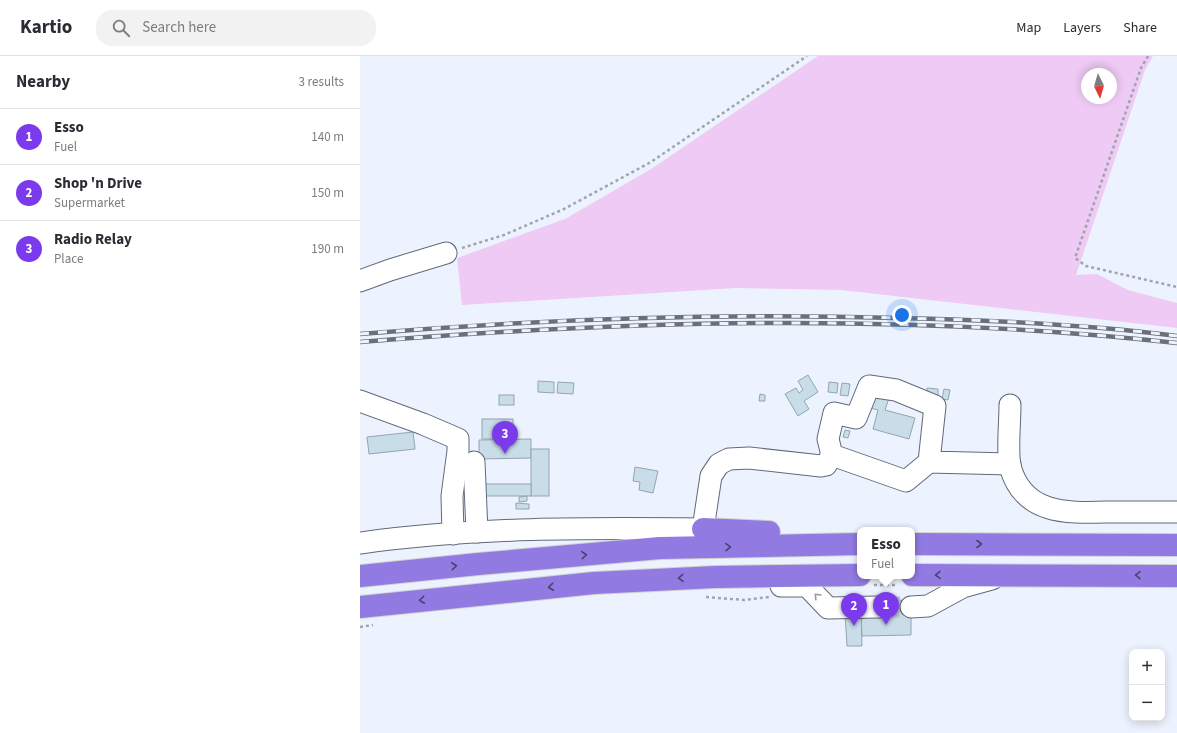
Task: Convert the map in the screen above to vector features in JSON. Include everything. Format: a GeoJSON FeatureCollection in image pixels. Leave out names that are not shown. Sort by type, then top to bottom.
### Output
{"type":"FeatureCollection","features":[{"type":"Feature","properties":{"kind":"highway"},"geometry":{"type":"LineString","coordinates":[[703,530],[799,533],[857,543]]}},
{"type":"Feature","properties":{"kind":"highway"},"geometry":{"type":"LineString","coordinates":[[360,576],[660,548],[857,544]]}},
{"type":"Feature","properties":{"kind":"highway"},"geometry":{"type":"LineString","coordinates":[[915,544],[1177,545]]}},
{"type":"Feature","properties":{"kind":"highway"},"geometry":{"type":"LineString","coordinates":[[915,575],[1010,574],[1177,576]]}},
{"type":"Feature","properties":{"kind":"highway"},"geometry":{"type":"LineString","coordinates":[[360,607],[594,582],[715,577],[857,575]]}},
{"type":"Feature","properties":{"kind":"street"},"geometry":{"type":"LineString","coordinates":[[360,281],[446,253]]}},
{"type":"Feature","properties":{"kind":"street"},"geometry":{"type":"LineString","coordinates":[[360,543],[477,532],[579,528],[703,530],[711,476],[719,464],[729,458],[749,458],[821,466],[826,465],[832,455],[828,439],[834,413],[856,418],[869,386],[896,390],[935,406],[929,462]]}},
{"type":"Feature","properties":{"kind":"street"},"geometry":{"type":"LineString","coordinates":[[360,401],[423,424],[458,439],[458,451],[452,496],[453,534]]}},
{"type":"Feature","properties":{"kind":"street"},"geometry":{"type":"LineString","coordinates":[[1010,405],[1010,464],[1020,488],[1039,505],[1052,510],[1067,513],[1177,512]]}},
{"type":"Feature","properties":{"kind":"street"},"geometry":{"type":"LineString","coordinates":[[832,455],[906,482],[929,462],[1010,464]]}},
{"type":"Feature","properties":{"kind":"street"},"geometry":{"type":"LineString","coordinates":[[474,462],[477,532]]}},
{"type":"Feature","properties":{"kind":"street"},"geometry":{"type":"LineString","coordinates":[[911,607],[928,606],[963,587],[1010,574]]}},
{"type":"Feature","properties":{"kind":"street"},"geometry":{"type":"LineString","coordinates":[[715,577],[769,586],[807,586],[828,608],[879,607]]}},
{"type":"Feature","properties":{"kind":"path"},"geometry":{"type":"LineString","coordinates":[[446,253],[504,235],[564,209],[651,162],[808,56]]}},
{"type":"Feature","properties":{"kind":"path"},"geometry":{"type":"LineString","coordinates":[[1148,56],[1141,68],[1075,258],[1086,266],[1177,287]]}},
{"type":"Feature","properties":{"kind":"shaded area"},"geometry":{"type":"Polygon","coordinates":[[[818,56],[1153,56],[1145,70],[1076,275],[1097,274],[1128,290],[1177,303],[1177,328],[841,290],[736,288],[462,305],[457,258],[565,219],[651,169],[818,56]]]}},
{"type":"Feature","properties":{"kind":"building"},"geometry":{"type":"Polygon","coordinates":[[[808,375],[818,392],[804,401],[809,409],[798,416],[785,394],[796,388],[799,393],[803,390],[798,381],[808,375]]]}},
{"type":"Feature","properties":{"kind":"building"},"geometry":{"type":"Polygon","coordinates":[[[538,381],[554,382],[554,393],[538,392],[538,381]]]}},
{"type":"Feature","properties":{"kind":"building"},"geometry":{"type":"Polygon","coordinates":[[[558,382],[574,383],[573,394],[557,393],[558,382]]]}},
{"type":"Feature","properties":{"kind":"building"},"geometry":{"type":"Polygon","coordinates":[[[829,382],[838,383],[837,393],[828,392],[829,382]]]}},
{"type":"Feature","properties":{"kind":"building"},"geometry":{"type":"Polygon","coordinates":[[[842,383],[850,384],[848,396],[840,395],[842,383]]]}},
{"type":"Feature","properties":{"kind":"building"},"geometry":{"type":"Polygon","coordinates":[[[927,388],[938,389],[938,399],[927,398],[927,388]]]}},
{"type":"Feature","properties":{"kind":"building"},"geometry":{"type":"Polygon","coordinates":[[[944,389],[950,390],[948,400],[942,399],[944,389]]]}},
{"type":"Feature","properties":{"kind":"building"},"geometry":{"type":"Polygon","coordinates":[[[875,391],[890,395],[885,410],[915,418],[909,439],[873,429],[878,410],[870,408],[875,391]]]}},
{"type":"Feature","properties":{"kind":"building"},"geometry":{"type":"Polygon","coordinates":[[[760,394],[765,395],[765,401],[759,401],[760,394]]]}},
{"type":"Feature","properties":{"kind":"building"},"geometry":{"type":"Polygon","coordinates":[[[499,395],[514,395],[514,405],[499,405],[499,395]]]}},
{"type":"Feature","properties":{"kind":"building"},"geometry":{"type":"Polygon","coordinates":[[[482,419],[513,419],[513,439],[482,439],[482,419]]]}},
{"type":"Feature","properties":{"kind":"building"},"geometry":{"type":"Polygon","coordinates":[[[845,430],[850,431],[848,438],[843,437],[845,430]]]}},
{"type":"Feature","properties":{"kind":"building"},"geometry":{"type":"Polygon","coordinates":[[[413,432],[415,449],[369,454],[367,437],[413,432]]]}},
{"type":"Feature","properties":{"kind":"building"},"geometry":{"type":"Polygon","coordinates":[[[531,439],[531,458],[479,459],[479,440],[531,439]]]}},
{"type":"Feature","properties":{"kind":"building"},"geometry":{"type":"Polygon","coordinates":[[[531,449],[549,449],[549,496],[531,496],[531,449]]]}},
{"type":"Feature","properties":{"kind":"building"},"geometry":{"type":"Polygon","coordinates":[[[635,467],[658,471],[653,493],[639,490],[640,482],[633,481],[635,467]]]}},
{"type":"Feature","properties":{"kind":"building"},"geometry":{"type":"Polygon","coordinates":[[[480,484],[531,484],[531,496],[480,496],[480,484]]]}},
{"type":"Feature","properties":{"kind":"building"},"geometry":{"type":"Polygon","coordinates":[[[527,496],[527,501],[519,502],[519,497],[527,496]]]}},
{"type":"Feature","properties":{"kind":"building"},"geometry":{"type":"Polygon","coordinates":[[[516,503],[529,504],[529,509],[516,509],[516,503]]]}},
{"type":"Feature","properties":{"kind":"building"},"geometry":{"type":"Polygon","coordinates":[[[911,600],[911,635],[862,636],[861,615],[879,601],[911,600]]]}},
{"type":"Feature","properties":{"kind":"building"},"geometry":{"type":"Polygon","coordinates":[[[845,613],[861,613],[862,646],[847,646],[845,613]]]}},
{"type":"Feature","properties":{"kind":"tunnel"},"geometry":{"type":"LineString","coordinates":[[879,607],[911,607]]}},
{"type":"Feature","properties":{"kind":"railway"},"geometry":{"type":"LineString","coordinates":[[360,334],[495,324],[629,318],[763,316],[1003,321],[1107,328],[1177,336]]}},
{"type":"Feature","properties":{"kind":"railway"},"geometry":{"type":"LineString","coordinates":[[360,342],[462,334],[564,329],[768,323],[973,327],[1075,333],[1177,343]]}},
{"type":"Feature","properties":{"kind":"place","name":"Radio Relay"},"geometry":{"type":"Point","coordinates":[505,454]}},
{"type":"Feature","properties":{"kind":"place","name":"Esso"},"geometry":{"type":"Point","coordinates":[886,625]}},
{"type":"Feature","properties":{"kind":"place","name":"Shop 'n Drive"},"geometry":{"type":"Point","coordinates":[854,626]}}]}
